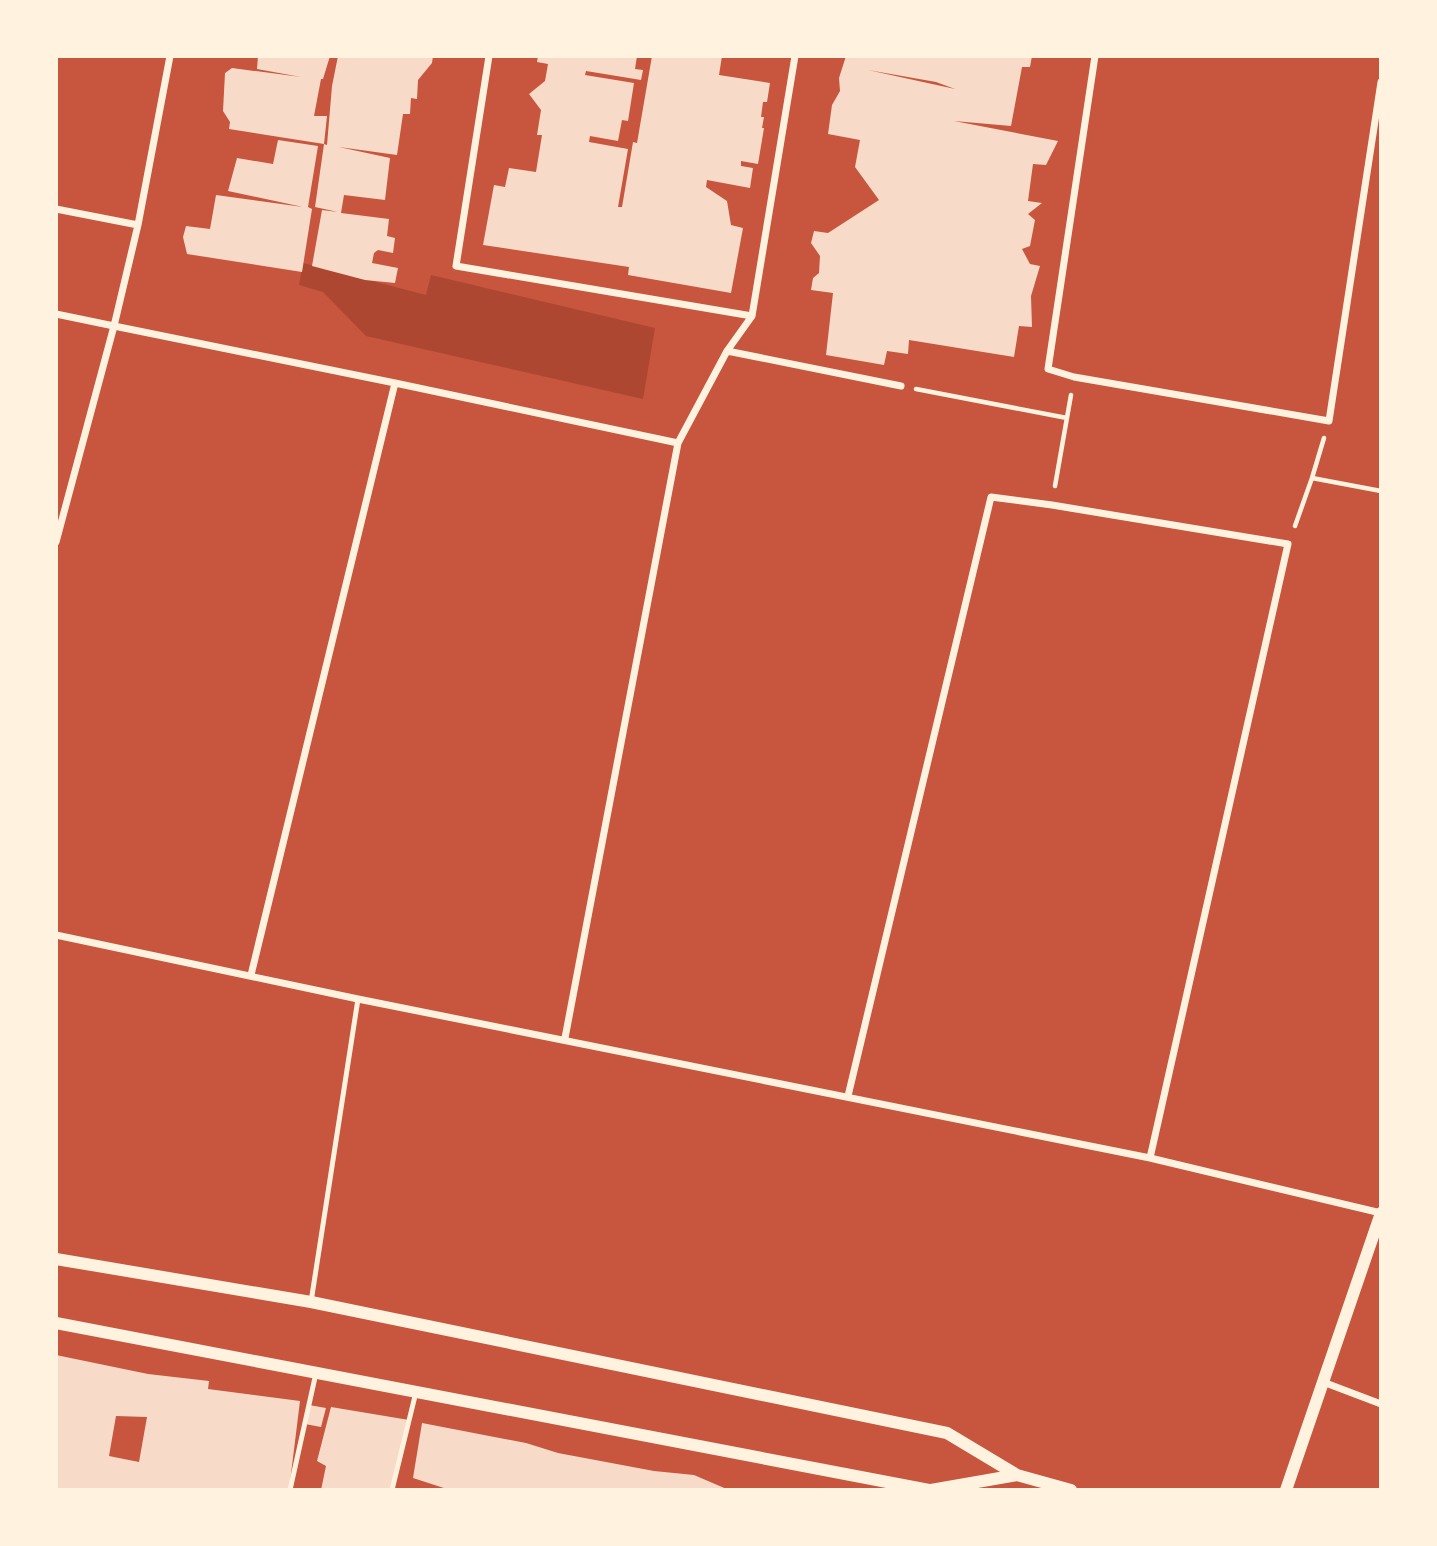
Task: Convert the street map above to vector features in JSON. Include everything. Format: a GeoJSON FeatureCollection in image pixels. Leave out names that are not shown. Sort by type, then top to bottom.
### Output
{"type":"FeatureCollection","features":[{"type":"Feature","properties":{"kind":"street"},"geometry":{"type":"LineString","coordinates":[[56,542],[138,225],[170,56]]}},
{"type":"Feature","properties":{"kind":"street"},"geometry":{"type":"LineString","coordinates":[[489,56],[456,266],[752,316]]}},
{"type":"Feature","properties":{"kind":"street"},"geometry":{"type":"LineString","coordinates":[[565,1038],[678,443],[727,351],[752,316],[794,56]]}},
{"type":"Feature","properties":{"kind":"street"},"geometry":{"type":"LineString","coordinates":[[1095,56],[1048,369],[1074,377],[1329,421],[1381,82]]}},
{"type":"Feature","properties":{"kind":"street"},"geometry":{"type":"LineString","coordinates":[[56,209],[138,225]]}},
{"type":"Feature","properties":{"kind":"street"},"geometry":{"type":"LineString","coordinates":[[56,314],[678,443]]}},
{"type":"Feature","properties":{"kind":"street"},"geometry":{"type":"LineString","coordinates":[[727,351],[901,386]]}},
{"type":"Feature","properties":{"kind":"street"},"geometry":{"type":"LineString","coordinates":[[251,975],[395,383]]}},
{"type":"Feature","properties":{"kind":"street"},"geometry":{"type":"LineString","coordinates":[[848,1096],[991,497],[1288,544],[1150,1158]]}},
{"type":"Feature","properties":{"kind":"street"},"geometry":{"type":"LineString","coordinates":[[56,935],[358,999],[565,1038],[1150,1158],[1381,1213],[1375,1247],[1323,1382],[1286,1490]]}},
{"type":"Feature","properties":{"kind":"street"},"geometry":{"type":"LineString","coordinates":[[56,1259],[311,1302],[947,1433],[1017,1475],[1071,1490]]}},
{"type":"Feature","properties":{"kind":"street"},"geometry":{"type":"LineString","coordinates":[[56,1323],[930,1490],[1017,1475]]}},
{"type":"Feature","properties":{"kind":"street"},"geometry":{"type":"LineString","coordinates":[[1323,1382],[1381,1404]]}},
{"type":"Feature","properties":{"kind":"lane"},"geometry":{"type":"LineString","coordinates":[[311,1302],[358,999]]}},
{"type":"Feature","properties":{"kind":"lane"},"geometry":{"type":"LineString","coordinates":[[290,1490],[316,1373]]}},
{"type":"Feature","properties":{"kind":"lane"},"geometry":{"type":"LineString","coordinates":[[392,1490],[416,1392]]}},
{"type":"Feature","properties":{"kind":"path"},"geometry":{"type":"LineString","coordinates":[[1052,505],[1074,377]]}},
{"type":"Feature","properties":{"kind":"path"},"geometry":{"type":"LineString","coordinates":[[901,386],[1067,418]]}},
{"type":"Feature","properties":{"kind":"path"},"geometry":{"type":"LineString","coordinates":[[1288,544],[1329,421]]}},
{"type":"Feature","properties":{"kind":"path"},"geometry":{"type":"LineString","coordinates":[[1312,478],[1381,491]]}},
{"type":"Feature","properties":{"kind":"shaded area"},"geometry":{"type":"Polygon","coordinates":[[[303,263],[426,295],[431,275],[655,328],[643,399],[366,336],[323,292],[299,285],[303,263]]]}},
{"type":"Feature","properties":{"kind":"building"},"geometry":{"type":"Polygon","coordinates":[[[258,56],[330,56],[321,79],[314,116],[327,116],[324,144],[229,129],[230,122],[223,111],[225,73],[232,68],[301,77],[257,69],[258,56]]]}},
{"type":"Feature","properties":{"kind":"building"},"geometry":{"type":"Polygon","coordinates":[[[338,56],[433,56],[432,63],[418,80],[417,99],[411,98],[410,114],[403,114],[397,155],[339,147],[390,158],[385,200],[344,195],[341,213],[389,219],[387,236],[395,238],[393,253],[378,250],[374,253],[372,263],[398,268],[395,283],[365,280],[312,266],[322,210],[338,212],[315,207],[324,144],[327,145],[332,86],[338,56]]]}},
{"type":"Feature","properties":{"kind":"building"},"geometry":{"type":"Polygon","coordinates":[[[538,56],[637,56],[635,69],[643,70],[641,80],[586,71],[585,75],[634,83],[628,121],[622,120],[618,141],[590,136],[589,142],[628,149],[618,207],[622,207],[633,142],[637,143],[652,56],[722,56],[719,75],[770,83],[767,102],[763,102],[761,117],[764,117],[764,128],[758,164],[741,161],[741,166],[753,168],[750,188],[707,180],[706,187],[727,201],[731,225],[743,228],[731,293],[628,275],[629,267],[483,245],[494,185],[505,187],[509,168],[536,172],[542,135],[537,135],[541,110],[529,94],[545,81],[548,64],[537,62],[538,56]]]}},
{"type":"Feature","properties":{"kind":"building"},"geometry":{"type":"Polygon","coordinates":[[[846,56],[1032,56],[1030,67],[1022,67],[1011,126],[954,121],[1058,141],[1046,165],[1033,164],[1028,201],[1042,203],[1028,214],[1035,220],[1030,246],[1022,249],[1030,264],[1040,266],[1031,296],[1032,327],[1019,326],[1014,357],[909,340],[908,354],[887,351],[884,365],[826,355],[833,293],[811,290],[813,278],[819,273],[820,256],[811,243],[814,231],[828,233],[879,200],[855,167],[860,140],[828,134],[832,105],[840,91],[839,78],[846,56]],[[868,70],[955,89],[936,82],[868,70]]]}},
{"type":"Feature","properties":{"kind":"building"},"geometry":{"type":"Polygon","coordinates":[[[278,140],[318,146],[308,207],[312,209],[302,272],[187,254],[183,237],[186,226],[210,229],[216,195],[303,207],[228,191],[237,158],[273,164],[278,140]]]}},
{"type":"Feature","properties":{"kind":"building"},"geometry":{"type":"Polygon","coordinates":[[[56,1355],[148,1374],[209,1381],[208,1389],[300,1401],[289,1490],[56,1490],[56,1355]],[[116,1416],[109,1456],[139,1462],[147,1417],[116,1416]]]}},
{"type":"Feature","properties":{"kind":"building"},"geometry":{"type":"Polygon","coordinates":[[[309,1405],[326,1408],[321,1427],[305,1424],[309,1405]]]}},
{"type":"Feature","properties":{"kind":"building"},"geometry":{"type":"Polygon","coordinates":[[[331,1407],[409,1420],[392,1490],[321,1490],[326,1466],[317,1461],[331,1407]]]}},
{"type":"Feature","properties":{"kind":"building"},"geometry":{"type":"Polygon","coordinates":[[[422,1423],[526,1443],[558,1453],[654,1471],[694,1475],[729,1490],[450,1490],[413,1478],[422,1423]]]}}]}
